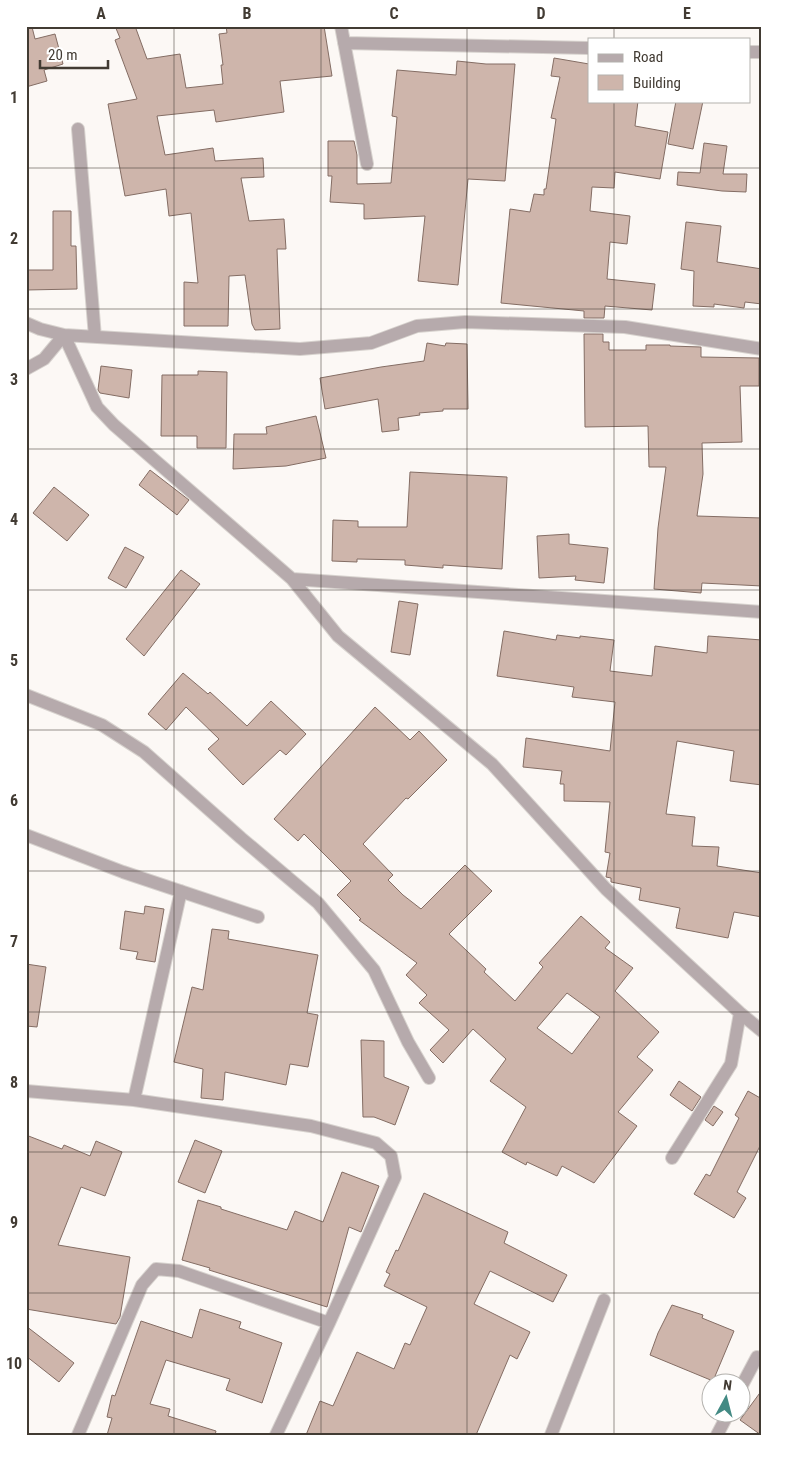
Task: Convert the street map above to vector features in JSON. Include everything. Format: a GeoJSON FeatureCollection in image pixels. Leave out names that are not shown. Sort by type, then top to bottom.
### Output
{"type":"FeatureCollection","features":[{"type":"Feature","properties":{"kind":"street"},"geometry":{"type":"LineString","coordinates":[[341,26],[367,164]]}},
{"type":"Feature","properties":{"kind":"street"},"geometry":{"type":"LineString","coordinates":[[344,43],[588,48]]}},
{"type":"Feature","properties":{"kind":"street"},"geometry":{"type":"LineString","coordinates":[[78,129],[96,337]]}},
{"type":"Feature","properties":{"kind":"street"},"geometry":{"type":"LineString","coordinates":[[26,323],[40,329],[64,335],[300,349],[371,343],[417,326],[465,322],[625,327],[762,349]]}},
{"type":"Feature","properties":{"kind":"street"},"geometry":{"type":"LineString","coordinates":[[26,369],[44,359],[64,335]]}},
{"type":"Feature","properties":{"kind":"street"},"geometry":{"type":"LineString","coordinates":[[64,335],[97,407],[114,425],[292,579],[338,636],[492,764],[606,888],[740,1013],[762,1031]]}},
{"type":"Feature","properties":{"kind":"street"},"geometry":{"type":"LineString","coordinates":[[292,579],[762,612]]}},
{"type":"Feature","properties":{"kind":"street"},"geometry":{"type":"LineString","coordinates":[[26,694],[102,725],[144,752],[318,903],[374,970],[408,1042],[430,1078]]}},
{"type":"Feature","properties":{"kind":"street"},"geometry":{"type":"LineString","coordinates":[[26,835],[123,872],[258,917]]}},
{"type":"Feature","properties":{"kind":"street"},"geometry":{"type":"LineString","coordinates":[[134,1100],[181,891]]}},
{"type":"Feature","properties":{"kind":"street"},"geometry":{"type":"LineString","coordinates":[[672,1158],[731,1064],[740,1013]]}},
{"type":"Feature","properties":{"kind":"street"},"geometry":{"type":"LineString","coordinates":[[26,1091],[134,1100],[311,1126],[376,1143],[391,1156],[395,1177],[276,1435]]}},
{"type":"Feature","properties":{"kind":"street"},"geometry":{"type":"LineString","coordinates":[[78,1435],[142,1285],[156,1269],[179,1271],[329,1323]]}},
{"type":"Feature","properties":{"kind":"street"},"geometry":{"type":"LineString","coordinates":[[551,1435],[604,1300]]}},
{"type":"Feature","properties":{"kind":"street"},"geometry":{"type":"LineString","coordinates":[[748,1374],[757,1357]]}},
{"type":"Feature","properties":{"kind":"street"},"geometry":{"type":"LineString","coordinates":[[716,1435],[722,1424]]}},
{"type":"Feature","properties":{"kind":"building"},"geometry":{"type":"Polygon","coordinates":[[[115,26],[135,26],[147,59],[180,54],[186,88],[223,84],[221,65],[223,65],[219,34],[227,33],[226,26],[324,26],[332,76],[280,81],[284,112],[216,122],[214,110],[157,116],[165,155],[213,148],[215,161],[263,158],[264,177],[241,178],[249,221],[284,219],[286,249],[277,249],[280,329],[255,330],[252,324],[245,275],[229,276],[228,326],[184,326],[184,282],[198,283],[191,213],[169,216],[166,189],[125,196],[108,104],[137,99],[115,40],[120,38],[115,26]]]}},
{"type":"Feature","properties":{"kind":"building"},"geometry":{"type":"Polygon","coordinates":[[[32,27],[35,39],[55,34],[63,64],[44,70],[47,81],[26,87],[26,28],[32,27]]]}},
{"type":"Feature","properties":{"kind":"building"},"geometry":{"type":"Polygon","coordinates":[[[554,58],[588,64],[588,102],[638,102],[635,126],[668,132],[660,179],[615,172],[614,188],[592,187],[590,211],[630,216],[627,244],[610,242],[607,279],[655,284],[652,310],[605,306],[604,318],[584,318],[584,311],[501,303],[510,209],[530,212],[534,194],[544,195],[544,189],[546,189],[556,119],[551,118],[560,77],[551,76],[554,58]]]}},
{"type":"Feature","properties":{"kind":"building"},"geometry":{"type":"Polygon","coordinates":[[[457,61],[515,64],[505,181],[468,179],[458,285],[418,281],[425,216],[364,219],[364,204],[330,202],[332,176],[328,176],[328,141],[354,141],[357,155],[357,184],[391,183],[397,117],[392,116],[397,70],[456,75],[457,61]]]}},
{"type":"Feature","properties":{"kind":"building"},"geometry":{"type":"Polygon","coordinates":[[[676,102],[703,102],[693,149],[668,144],[676,102]]]}},
{"type":"Feature","properties":{"kind":"building"},"geometry":{"type":"Polygon","coordinates":[[[704,143],[727,146],[723,174],[747,174],[746,192],[677,185],[678,172],[700,173],[704,143]]]}},
{"type":"Feature","properties":{"kind":"building"},"geometry":{"type":"Polygon","coordinates":[[[53,211],[71,211],[71,246],[76,246],[77,289],[26,290],[26,270],[53,270],[53,211]]]}},
{"type":"Feature","properties":{"kind":"building"},"geometry":{"type":"Polygon","coordinates":[[[686,222],[721,226],[717,262],[762,269],[762,304],[745,302],[744,308],[714,304],[714,307],[693,306],[694,271],[681,269],[686,222]]]}},
{"type":"Feature","properties":{"kind":"building"},"geometry":{"type":"Polygon","coordinates":[[[584,334],[603,334],[603,342],[609,342],[609,350],[646,350],[646,345],[670,345],[701,347],[701,357],[759,358],[759,386],[740,386],[742,442],[702,443],[703,474],[697,516],[762,518],[762,586],[702,583],[701,593],[654,589],[658,528],[666,467],[649,467],[648,426],[585,427],[584,334]]]}},
{"type":"Feature","properties":{"kind":"building"},"geometry":{"type":"Polygon","coordinates":[[[427,343],[445,346],[446,343],[467,344],[468,409],[443,409],[443,411],[419,413],[420,415],[398,418],[399,430],[382,432],[378,399],[325,409],[320,378],[424,361],[427,343]]]}},
{"type":"Feature","properties":{"kind":"building"},"geometry":{"type":"Polygon","coordinates":[[[101,366],[132,370],[129,398],[100,393],[98,390],[101,366]]]}},
{"type":"Feature","properties":{"kind":"building"},"geometry":{"type":"Polygon","coordinates":[[[198,371],[227,372],[226,448],[197,448],[197,436],[161,436],[162,375],[198,375],[198,371]]]}},
{"type":"Feature","properties":{"kind":"building"},"geometry":{"type":"Polygon","coordinates":[[[316,416],[326,458],[286,466],[233,469],[234,434],[267,434],[266,427],[316,416]]]}},
{"type":"Feature","properties":{"kind":"building"},"geometry":{"type":"Polygon","coordinates":[[[150,470],[189,500],[177,515],[139,485],[150,470]]]}},
{"type":"Feature","properties":{"kind":"building"},"geometry":{"type":"Polygon","coordinates":[[[410,472],[507,477],[502,569],[443,565],[443,568],[405,565],[405,560],[357,559],[357,562],[332,561],[333,520],[358,521],[358,527],[407,527],[410,472]]]}},
{"type":"Feature","properties":{"kind":"building"},"geometry":{"type":"Polygon","coordinates":[[[54,487],[89,515],[67,541],[33,513],[54,487]]]}},
{"type":"Feature","properties":{"kind":"building"},"geometry":{"type":"Polygon","coordinates":[[[569,534],[569,544],[608,548],[604,583],[575,580],[576,576],[539,578],[537,536],[569,534]]]}},
{"type":"Feature","properties":{"kind":"building"},"geometry":{"type":"Polygon","coordinates":[[[125,547],[144,557],[126,588],[108,578],[125,547]]]}},
{"type":"Feature","properties":{"kind":"building"},"geometry":{"type":"Polygon","coordinates":[[[181,570],[200,584],[144,656],[126,639],[181,570]]]}},
{"type":"Feature","properties":{"kind":"building"},"geometry":{"type":"Polygon","coordinates":[[[399,601],[418,604],[410,655],[391,652],[399,601]]]}},
{"type":"Feature","properties":{"kind":"building"},"geometry":{"type":"Polygon","coordinates":[[[504,631],[556,640],[557,635],[614,640],[610,671],[652,676],[655,646],[707,653],[708,636],[762,640],[762,785],[730,781],[734,751],[677,741],[666,814],[695,817],[692,846],[719,847],[717,866],[762,873],[762,917],[734,912],[728,938],[676,928],[680,908],[639,900],[641,888],[611,882],[611,878],[606,877],[610,853],[605,852],[610,802],[564,801],[564,784],[560,784],[562,771],[523,767],[526,738],[610,751],[615,702],[572,697],[574,687],[497,676],[504,631]]]}},
{"type":"Feature","properties":{"kind":"building"},"geometry":{"type":"Polygon","coordinates":[[[183,673],[208,694],[210,692],[247,726],[271,701],[306,734],[286,755],[280,750],[243,785],[208,749],[219,739],[186,707],[166,730],[148,714],[183,673]]]}},
{"type":"Feature","properties":{"kind":"building"},"geometry":{"type":"Polygon","coordinates":[[[375,707],[410,740],[419,731],[447,760],[408,799],[406,798],[363,844],[393,875],[388,880],[421,909],[465,865],[492,891],[449,934],[486,969],[484,972],[515,1001],[543,967],[539,963],[581,916],[610,942],[605,948],[633,968],[615,991],[659,1032],[637,1057],[653,1070],[618,1112],[637,1126],[594,1183],[562,1166],[557,1176],[527,1162],[526,1165],[502,1152],[526,1107],[490,1081],[506,1059],[473,1029],[443,1063],[430,1050],[449,1030],[419,1003],[427,995],[406,975],[417,963],[359,920],[361,919],[337,895],[351,881],[304,834],[298,841],[274,819],[375,707]],[[567,993],[537,1028],[572,1054],[600,1017],[567,993]]]}},
{"type":"Feature","properties":{"kind":"building"},"geometry":{"type":"Polygon","coordinates":[[[145,906],[164,909],[155,962],[136,959],[138,952],[120,949],[125,911],[144,914],[145,906]]]}},
{"type":"Feature","properties":{"kind":"building"},"geometry":{"type":"Polygon","coordinates":[[[212,929],[229,931],[228,939],[318,955],[307,1013],[318,1015],[308,1067],[290,1064],[286,1085],[225,1072],[223,1100],[201,1098],[203,1069],[174,1062],[192,987],[203,990],[212,929]]]}},
{"type":"Feature","properties":{"kind":"building"},"geometry":{"type":"Polygon","coordinates":[[[26,964],[46,967],[37,1027],[26,1026],[26,964]]]}},
{"type":"Feature","properties":{"kind":"building"},"geometry":{"type":"Polygon","coordinates":[[[361,1040],[384,1041],[384,1077],[409,1087],[395,1125],[374,1117],[363,1117],[361,1040]]]}},
{"type":"Feature","properties":{"kind":"building"},"geometry":{"type":"Polygon","coordinates":[[[679,1081],[701,1097],[692,1111],[670,1095],[679,1081]]]}},
{"type":"Feature","properties":{"kind":"building"},"geometry":{"type":"Polygon","coordinates":[[[748,1091],[762,1099],[762,1142],[737,1192],[746,1198],[734,1218],[694,1194],[706,1174],[710,1176],[739,1118],[735,1115],[748,1091]]]}},
{"type":"Feature","properties":{"kind":"building"},"geometry":{"type":"Polygon","coordinates":[[[714,1106],[723,1112],[713,1126],[705,1120],[714,1106]]]}},
{"type":"Feature","properties":{"kind":"building"},"geometry":{"type":"Polygon","coordinates":[[[26,1135],[62,1149],[64,1145],[90,1156],[96,1141],[122,1152],[105,1196],[81,1187],[58,1245],[130,1257],[120,1317],[116,1324],[26,1309],[26,1135]]]}},
{"type":"Feature","properties":{"kind":"building"},"geometry":{"type":"Polygon","coordinates":[[[195,1140],[222,1151],[205,1193],[178,1182],[195,1140]]]}},
{"type":"Feature","properties":{"kind":"building"},"geometry":{"type":"Polygon","coordinates":[[[342,1172],[379,1186],[361,1232],[349,1227],[327,1307],[182,1260],[198,1200],[287,1230],[295,1211],[323,1222],[342,1172]]]}},
{"type":"Feature","properties":{"kind":"building"},"geometry":{"type":"Polygon","coordinates":[[[424,1193],[508,1232],[504,1243],[567,1275],[553,1302],[490,1271],[474,1304],[530,1332],[517,1359],[510,1355],[476,1435],[306,1435],[320,1401],[333,1406],[357,1352],[394,1369],[405,1343],[410,1345],[427,1307],[384,1286],[390,1274],[386,1272],[396,1250],[398,1251],[424,1193]]]}},
{"type":"Feature","properties":{"kind":"building"},"geometry":{"type":"Polygon","coordinates":[[[672,1305],[703,1315],[702,1318],[734,1331],[716,1374],[700,1374],[700,1376],[650,1355],[658,1333],[672,1305]]]}},
{"type":"Feature","properties":{"kind":"building"},"geometry":{"type":"Polygon","coordinates":[[[200,1309],[241,1322],[239,1328],[282,1343],[262,1403],[226,1390],[230,1379],[166,1360],[150,1404],[170,1409],[168,1416],[216,1431],[215,1435],[107,1435],[112,1418],[107,1417],[112,1395],[115,1396],[141,1321],[192,1338],[200,1309]]]}},
{"type":"Feature","properties":{"kind":"building"},"geometry":{"type":"Polygon","coordinates":[[[26,1326],[74,1363],[59,1382],[26,1356],[26,1326]]]}},
{"type":"Feature","properties":{"kind":"building"},"geometry":{"type":"Polygon","coordinates":[[[762,1390],[762,1435],[746,1424],[750,1424],[750,1406],[762,1390]]]}}]}
